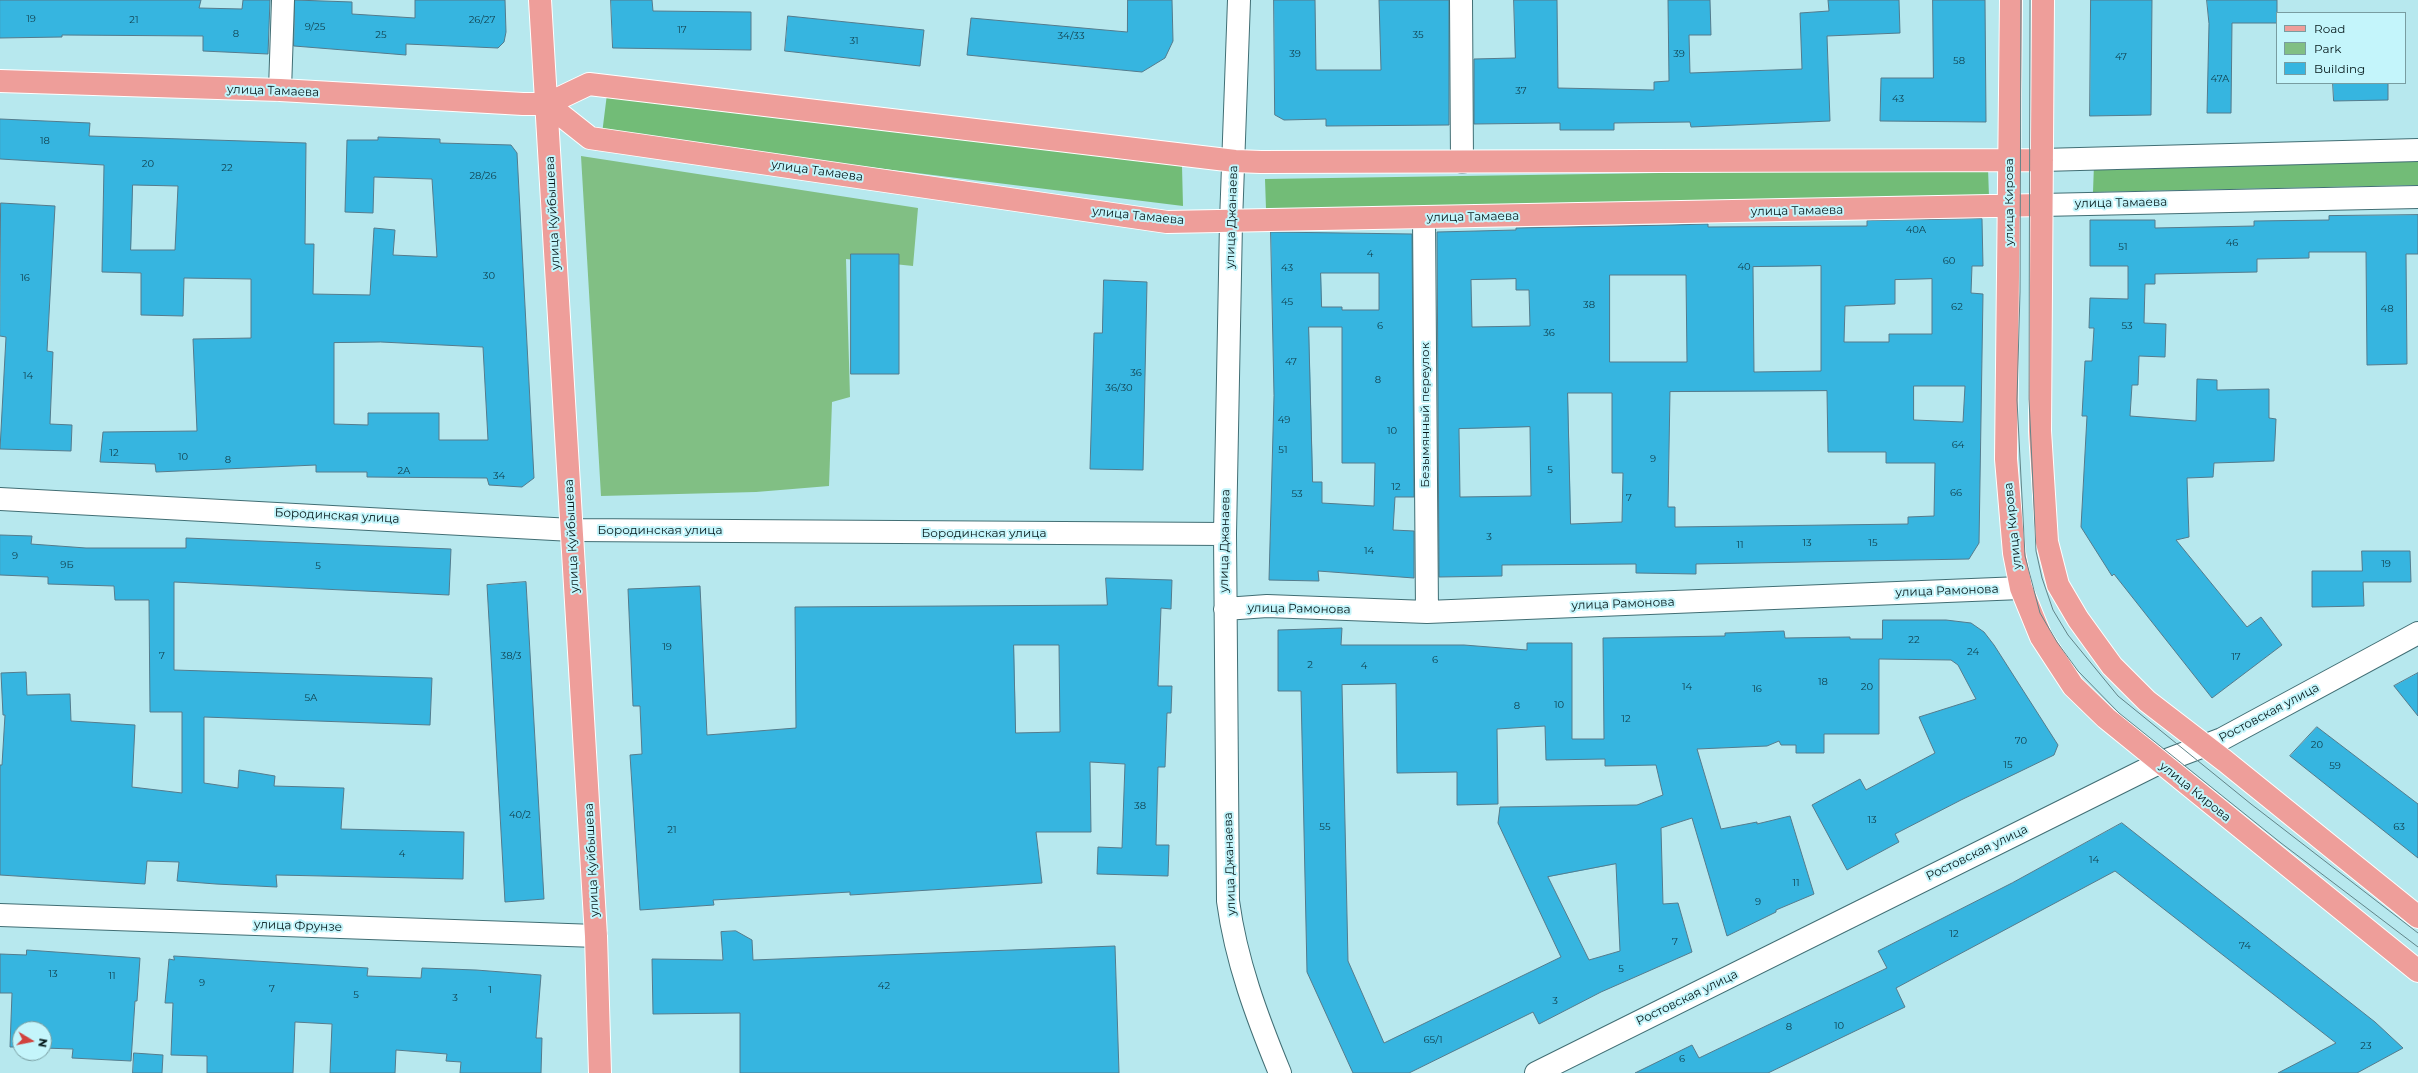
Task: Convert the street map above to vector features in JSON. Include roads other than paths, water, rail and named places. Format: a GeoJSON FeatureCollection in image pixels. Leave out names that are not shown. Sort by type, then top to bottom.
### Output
{"type":"FeatureCollection","features":[{"type":"Feature","properties":{"kind":"main road","name":"улица Куйбышева"},"geometry":{"type":"LineString","coordinates":[[540,0],[596,936],[600,1073]]}},
{"type":"Feature","properties":{"kind":"main road","name":"улица Кирова"},"geometry":{"type":"LineString","coordinates":[[2010,0],[2006,459],[2014,553],[2021,588],[2040,637],[2073,686],[2106,718],[2159,763],[2418,971]]}},
{"type":"Feature","properties":{"kind":"main road"},"geometry":{"type":"LineString","coordinates":[[2043,0],[2040,431],[2043,498],[2047,542],[2058,585],[2078,619],[2112,666],[2147,701],[2206,746],[2418,917]]}},
{"type":"Feature","properties":{"kind":"main road","name":"улица Тамаева"},"geometry":{"type":"LineString","coordinates":[[0,82],[280,90],[546,104],[589,84],[1234,161],[1462,162],[2042,160]]}},
{"type":"Feature","properties":{"kind":"main road","name":"улица Тамаева"},"geometry":{"type":"LineString","coordinates":[[546,104],[590,138],[1167,222],[1230,222],[2041,205]]}},
{"type":"Feature","properties":{"kind":"street"},"geometry":{"type":"LineString","coordinates":[[280,90],[283,0]]}},
{"type":"Feature","properties":{"kind":"street","name":"улица Джанаева"},"geometry":{"type":"LineString","coordinates":[[1240,0],[1234,161],[1230,222],[1225,534],[1228,901],[1233,938],[1254,1009],[1280,1073]]}},
{"type":"Feature","properties":{"kind":"street"},"geometry":{"type":"LineString","coordinates":[[1461,0],[1462,162]]}},
{"type":"Feature","properties":{"kind":"street","name":"улица Тамаева"},"geometry":{"type":"LineString","coordinates":[[2042,160],[2418,150]]}},
{"type":"Feature","properties":{"kind":"street","name":"улица Тамаева"},"geometry":{"type":"LineString","coordinates":[[2041,205],[2418,196]]}},
{"type":"Feature","properties":{"kind":"street","name":"Безымянный переулок"},"geometry":{"type":"LineString","coordinates":[[1424,218],[1428,612]]}},
{"type":"Feature","properties":{"kind":"street","name":"Бородинская улица"},"geometry":{"type":"LineString","coordinates":[[0,499],[572,530],[1225,534]]}},
{"type":"Feature","properties":{"kind":"street","name":"улица Рамонова"},"geometry":{"type":"LineString","coordinates":[[1225,609],[1267,606],[1428,612],[2021,588]]}},
{"type":"Feature","properties":{"kind":"street","name":"Ростовская улица"},"geometry":{"type":"LineString","coordinates":[[1536,1073],[2159,763],[2222,739],[2418,634]]}},
{"type":"Feature","properties":{"kind":"street","name":"улица Фрунзе"},"geometry":{"type":"LineString","coordinates":[[0,915],[596,936]]}},
{"type":"Feature","properties":{"kind":"tram line"},"geometry":{"type":"LineString","coordinates":[[2021,0],[2020,292],[2017,400],[2025,556],[2040,613],[2057,642],[2078,671],[2119,713],[2281,843],[2418,947]]}},
{"type":"Feature","properties":{"kind":"tram line"},"geometry":{"type":"LineString","coordinates":[[2030,0],[2029,399],[2036,551],[2042,578],[2053,610],[2068,635],[2118,696],[2251,804],[2418,933]]}}]}
